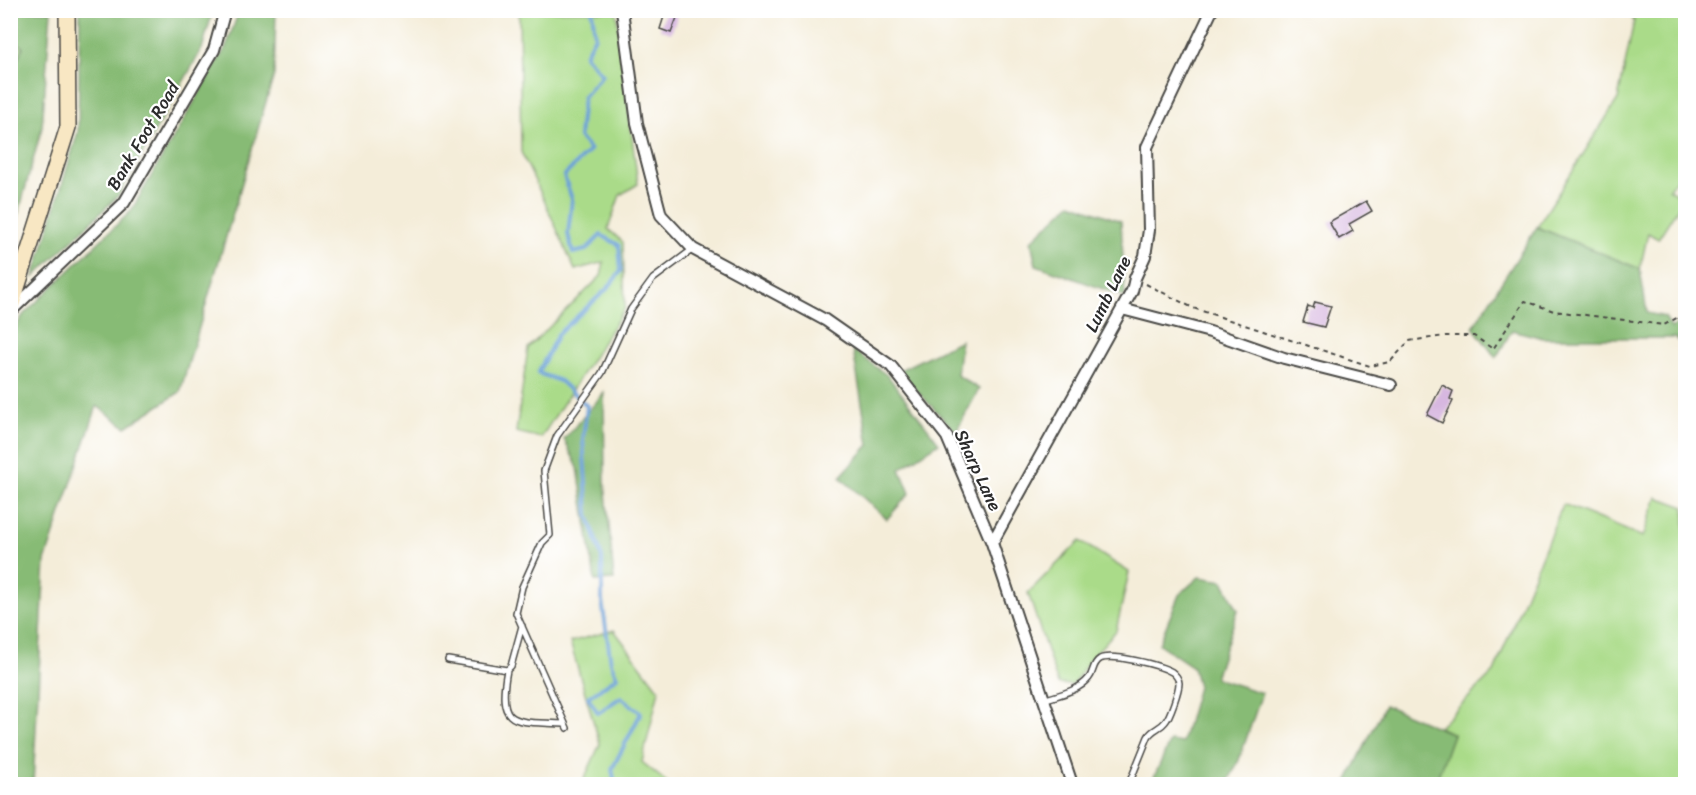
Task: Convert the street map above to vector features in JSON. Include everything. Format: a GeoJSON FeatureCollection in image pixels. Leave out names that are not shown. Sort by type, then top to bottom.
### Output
{"type":"FeatureCollection","features":[{"type":"Feature","properties":{"kind":"street"},"geometry":{"type":"LineString","coordinates":[[10,310],[68,127],[67,10]]}},
{"type":"Feature","properties":{"kind":"street","name":"Bank Foot Road"},"geometry":{"type":"LineString","coordinates":[[10,310],[124,203],[214,50],[225,10]]}},
{"type":"Feature","properties":{"kind":"street"},"geometry":{"type":"LineString","coordinates":[[622,10],[637,123],[661,215],[693,249]]}},
{"type":"Feature","properties":{"kind":"street","name":"Lumb Lane"},"geometry":{"type":"LineString","coordinates":[[992,543],[1132,291],[1145,256],[1149,231],[1147,147],[1212,10]]}},
{"type":"Feature","properties":{"kind":"street","name":"Sharp Lane"},"geometry":{"type":"LineString","coordinates":[[693,249],[825,320],[891,366],[947,437],[992,543],[1072,784]]}},
{"type":"Feature","properties":{"kind":"street"},"geometry":{"type":"LineString","coordinates":[[1122,309],[1210,332],[1284,358],[1391,385]]}},
{"type":"Feature","properties":{"kind":"lane"},"geometry":{"type":"LineString","coordinates":[[522,626],[511,666],[507,670],[503,700],[507,713],[513,718],[527,722],[566,726],[522,626],[516,613],[522,586],[542,543],[550,535],[544,471],[557,436],[576,406],[602,373],[631,309],[653,279],[693,249]]}},
{"type":"Feature","properties":{"kind":"lane"},"geometry":{"type":"LineString","coordinates":[[1043,700],[1081,685],[1088,680],[1095,663],[1107,657],[1116,656],[1170,670],[1176,675],[1179,683],[1167,721],[1151,732],[1129,784]]}},
{"type":"Feature","properties":{"kind":"lane"},"geometry":{"type":"LineString","coordinates":[[448,660],[507,670]]}},
{"type":"Feature","properties":{"kind":"path"},"geometry":{"type":"LineString","coordinates":[[1135,278],[1193,308],[1370,366],[1390,362],[1409,341],[1445,336],[1474,336],[1493,349],[1525,301],[1554,311],[1664,325],[1686,313]]}},
{"type":"Feature","properties":{"kind":"green space"},"geometry":{"type":"Polygon","coordinates":[[[11,10],[51,11],[42,127],[11,241],[11,74],[23,47],[11,37],[11,10]]]}},
{"type":"Feature","properties":{"kind":"green space"},"geometry":{"type":"Polygon","coordinates":[[[80,11],[213,11],[202,49],[118,196],[34,277],[78,132],[80,11]]]}},
{"type":"Feature","properties":{"kind":"green space"},"geometry":{"type":"Polygon","coordinates":[[[239,11],[276,11],[274,75],[180,392],[126,427],[97,406],[45,561],[33,784],[11,784],[11,336],[23,315],[131,211],[226,47],[239,11]]]}},
{"type":"Feature","properties":{"kind":"green space"},"geometry":{"type":"Polygon","coordinates":[[[519,11],[616,11],[638,184],[620,195],[608,229],[623,242],[625,308],[541,438],[516,432],[528,348],[601,276],[604,262],[575,270],[521,152],[519,11]]]}},
{"type":"Feature","properties":{"kind":"green space"},"geometry":{"type":"Polygon","coordinates":[[[1628,11],[1685,11],[1685,167],[1669,189],[1684,198],[1658,239],[1648,233],[1640,269],[1537,227],[1618,99],[1634,21],[1628,11]]]}},
{"type":"Feature","properties":{"kind":"green space"},"geometry":{"type":"Polygon","coordinates":[[[11,37],[24,47],[11,74],[11,37]]]}},
{"type":"Feature","properties":{"kind":"green space"},"geometry":{"type":"Polygon","coordinates":[[[1071,203],[1121,221],[1125,297],[1036,265],[1031,241],[1071,203]]]}},
{"type":"Feature","properties":{"kind":"green space"},"geometry":{"type":"Polygon","coordinates":[[[1537,227],[1640,269],[1647,313],[1665,317],[1671,328],[1685,320],[1685,346],[1675,338],[1543,338],[1512,330],[1496,358],[1473,327],[1537,227]]]}},
{"type":"Feature","properties":{"kind":"green space"},"geometry":{"type":"Polygon","coordinates":[[[961,340],[957,375],[979,389],[956,432],[898,371],[961,340]]]}},
{"type":"Feature","properties":{"kind":"green space"},"geometry":{"type":"Polygon","coordinates":[[[853,350],[888,376],[939,443],[900,469],[910,493],[887,519],[840,477],[869,445],[853,350]]]}},
{"type":"Feature","properties":{"kind":"green space"},"geometry":{"type":"Polygon","coordinates":[[[604,393],[605,481],[614,580],[595,581],[578,468],[564,439],[604,393]]]}},
{"type":"Feature","properties":{"kind":"green space"},"geometry":{"type":"Polygon","coordinates":[[[1657,497],[1685,507],[1685,784],[1435,784],[1453,734],[1439,727],[1494,672],[1563,504],[1643,537],[1657,497]]]}},
{"type":"Feature","properties":{"kind":"green space"},"geometry":{"type":"Polygon","coordinates":[[[1080,541],[1129,572],[1116,631],[1091,658],[1073,685],[1058,684],[1028,593],[1080,541]]]}},
{"type":"Feature","properties":{"kind":"green space"},"geometry":{"type":"Polygon","coordinates":[[[1199,577],[1223,581],[1238,610],[1215,678],[1262,693],[1239,760],[1227,784],[1151,784],[1170,741],[1182,743],[1198,687],[1193,667],[1159,644],[1179,595],[1199,577]]]}},
{"type":"Feature","properties":{"kind":"green space"},"geometry":{"type":"Polygon","coordinates":[[[614,630],[659,690],[642,762],[669,784],[582,784],[600,744],[570,642],[614,630]]]}},
{"type":"Feature","properties":{"kind":"green space"},"geometry":{"type":"Polygon","coordinates":[[[1385,705],[1453,734],[1435,784],[1346,784],[1385,705]]]}},
{"type":"Feature","properties":{"kind":"building"},"geometry":{"type":"Polygon","coordinates":[[[666,10],[680,10],[671,33],[660,29],[666,10]]]}},
{"type":"Feature","properties":{"kind":"building"},"geometry":{"type":"Polygon","coordinates":[[[1366,201],[1372,211],[1349,224],[1353,231],[1339,239],[1329,222],[1366,201]]]}},
{"type":"Feature","properties":{"kind":"building"},"geometry":{"type":"Polygon","coordinates":[[[1315,302],[1331,306],[1324,327],[1303,322],[1308,306],[1313,308],[1315,302]]]}},
{"type":"Feature","properties":{"kind":"building"},"geometry":{"type":"Polygon","coordinates":[[[1442,385],[1453,391],[1450,399],[1453,401],[1442,423],[1427,415],[1442,385]]]}},
{"type":"Feature","properties":{"kind":"waterway"},"geometry":{"type":"LineString","coordinates":[[592,10],[595,36],[585,55],[602,75],[583,97],[579,137],[590,150],[564,176],[572,199],[568,234],[573,253],[586,250],[601,235],[619,245],[621,271],[607,289],[558,334],[538,373],[560,381],[587,406],[583,439],[588,514],[602,558],[602,601],[611,663],[617,677],[588,697],[598,713],[621,697],[641,713],[612,769],[615,784]]}}]}
